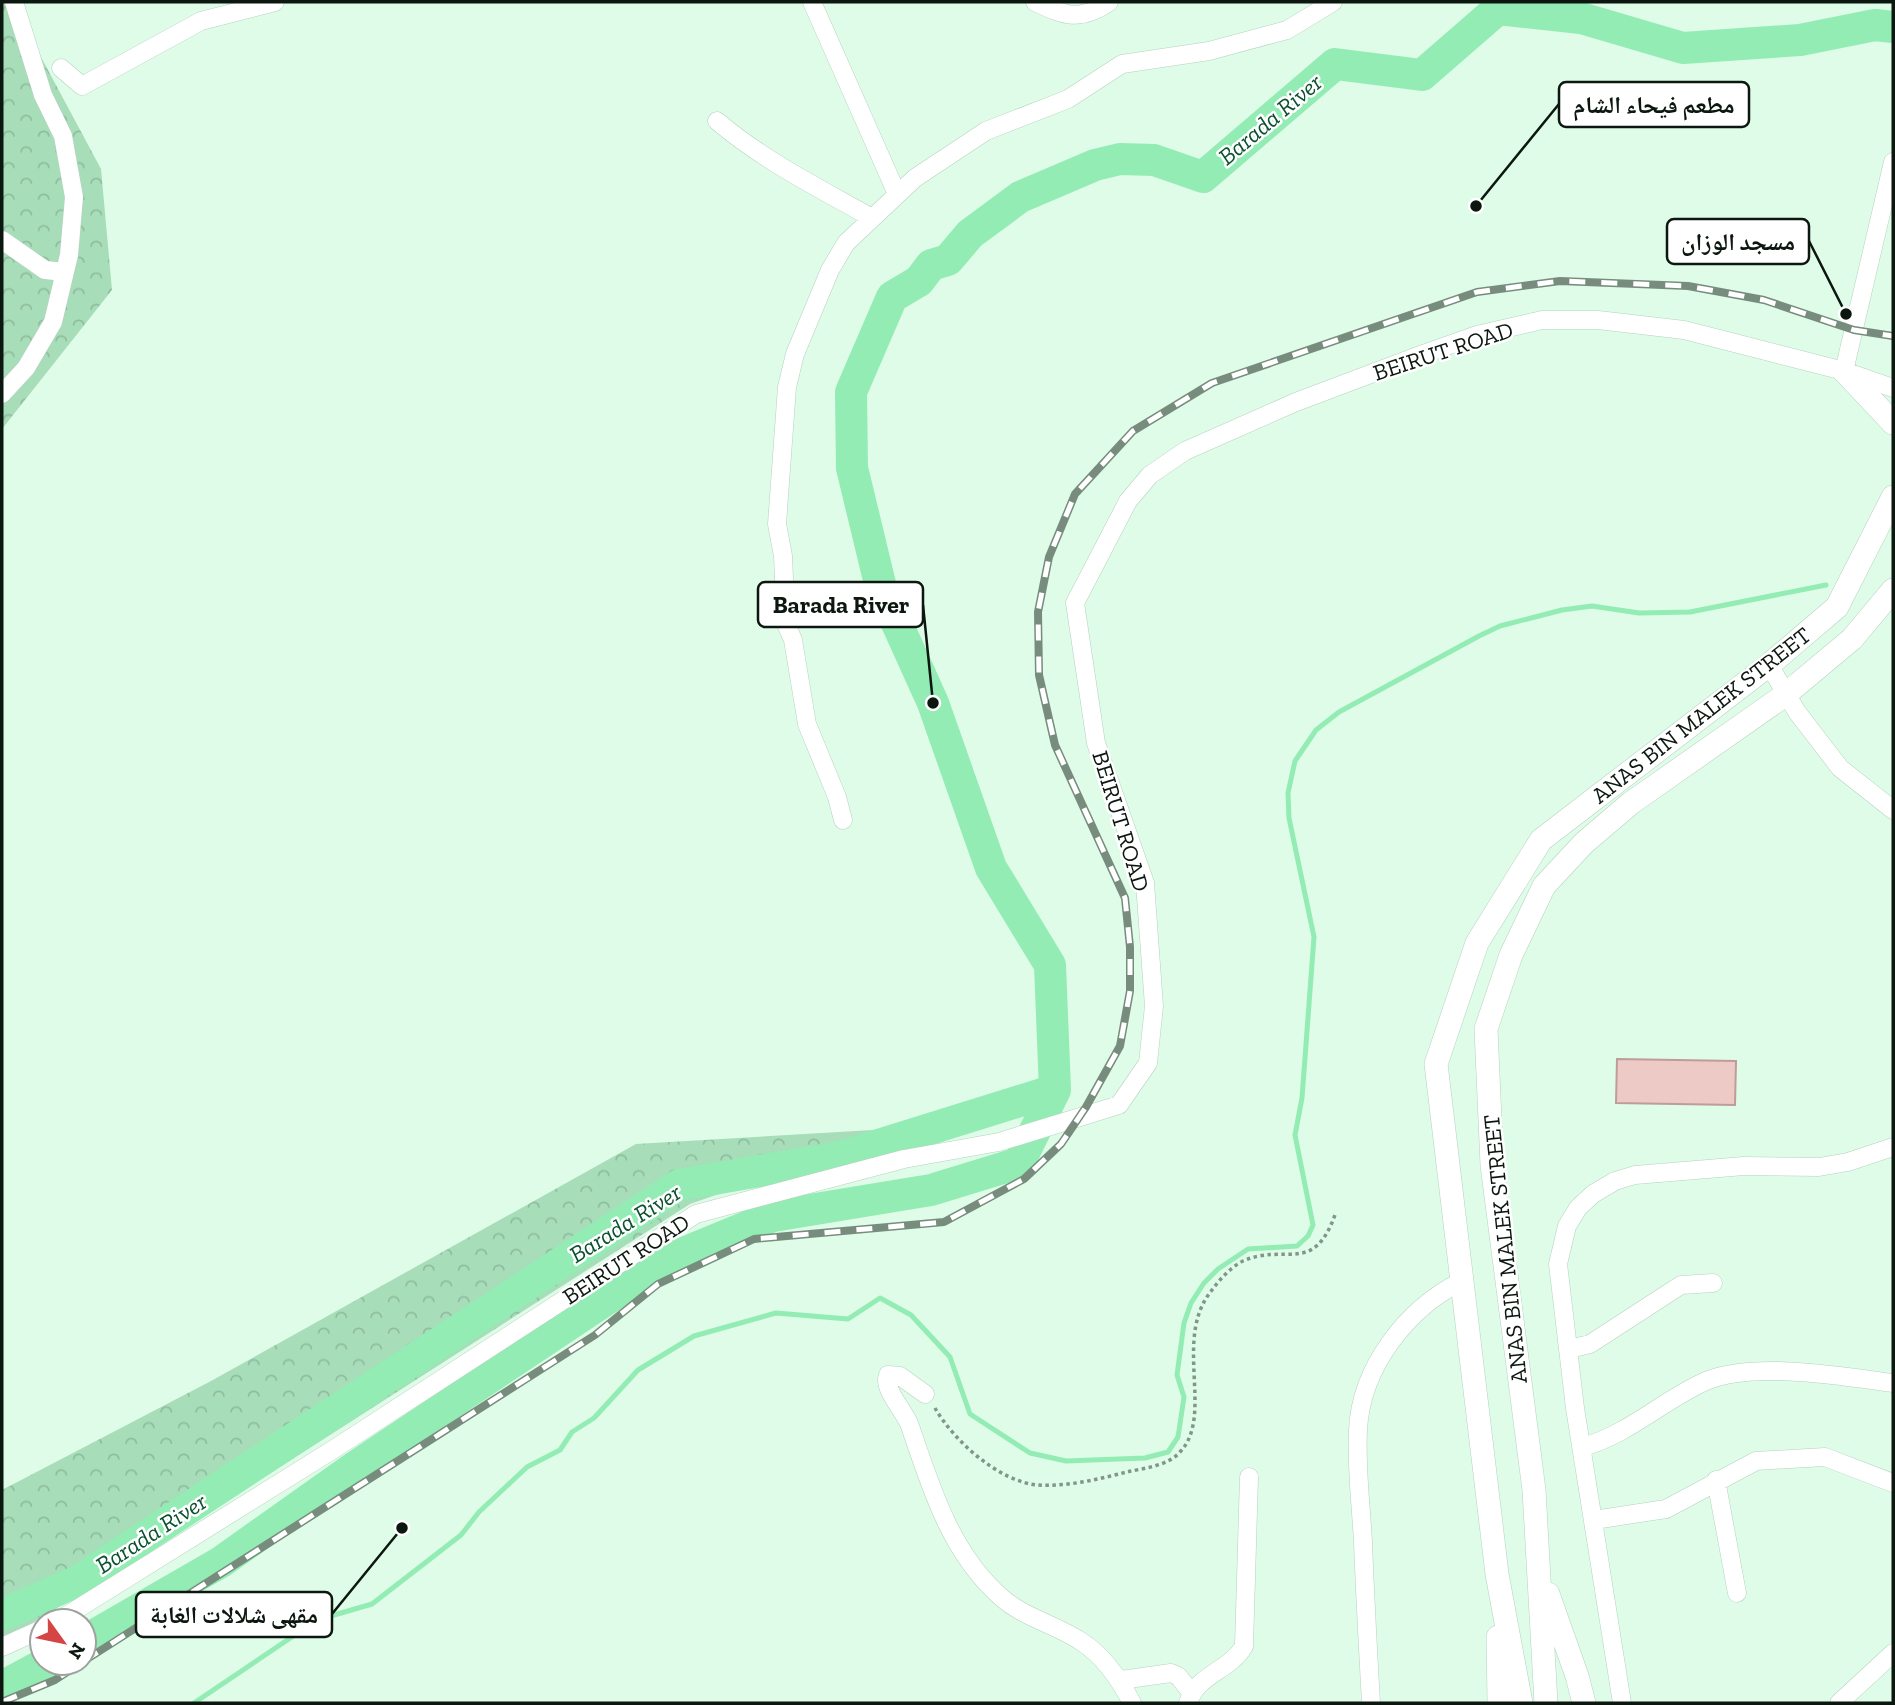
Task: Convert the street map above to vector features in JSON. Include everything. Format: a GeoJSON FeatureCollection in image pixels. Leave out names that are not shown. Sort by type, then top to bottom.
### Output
{"type":"FeatureCollection","features":[{"type":"Feature","properties":{"kind":"main road"},"geometry":{"type":"LineString","coordinates":[[1844,371],[1893,423]]}},
{"type":"Feature","properties":{"kind":"main road","name":"ANAS BIN MALEK STREET"},"geometry":{"type":"LineString","coordinates":[[1521,1703],[1497,1574],[1460,1282],[1437,1064],[1477,943],[1541,840],[1769,665],[1837,607],[1893,497]]}},
{"type":"Feature","properties":{"kind":"main road","name":"ANAS BIN MALEK STREET"},"geometry":{"type":"LineString","coordinates":[[1546,1703],[1534,1490],[1492,1165],[1486,1029],[1511,955],[1544,886],[1584,843],[1631,803],[1785,695],[1852,639],[1893,590]]}},
{"type":"Feature","properties":{"kind":"main road"},"geometry":{"type":"LineString","coordinates":[[1539,1572],[1577,1676],[1584,1703]]}},
{"type":"Feature","properties":{"kind":"main road"},"geometry":{"type":"LineString","coordinates":[[1497,1574],[1499,1703]]}},
{"type":"Feature","properties":{"kind":"street"},"geometry":{"type":"LineString","coordinates":[[2,394],[26,369],[53,322],[65,272],[74,197],[63,136],[43,95],[14,2]]}},
{"type":"Feature","properties":{"kind":"street"},"geometry":{"type":"LineString","coordinates":[[61,68],[82,86],[201,21],[275,2]]}},
{"type":"Feature","properties":{"kind":"street"},"geometry":{"type":"LineString","coordinates":[[812,2],[897,194]]}},
{"type":"Feature","properties":{"kind":"street"},"geometry":{"type":"LineString","coordinates":[[1035,2],[1063,15],[1092,14],[1109,2]]}},
{"type":"Feature","properties":{"kind":"street"},"geometry":{"type":"LineString","coordinates":[[843,820],[837,797],[807,724],[793,640],[786,624],[783,556],[776,524],[783,418],[794,354],[830,270],[846,243],[915,178],[986,131],[1068,99],[1122,65],[1209,51],[1287,30],[1332,2]]}},
{"type":"Feature","properties":{"kind":"street"},"geometry":{"type":"LineString","coordinates":[[717,121],[743,143],[811,186],[873,218]]}},
{"type":"Feature","properties":{"kind":"street"},"geometry":{"type":"LineString","coordinates":[[1844,371],[1893,162]]}},
{"type":"Feature","properties":{"kind":"street"},"geometry":{"type":"LineString","coordinates":[[2,240],[45,270],[65,272]]}},
{"type":"Feature","properties":{"kind":"street","name":"BEIRUT ROAD"},"geometry":{"type":"LineString","coordinates":[[80,1607],[334,1449],[695,1214],[904,1159],[999,1142],[1053,1128],[1119,1105],[1148,1063],[1154,1006],[1145,883],[1096,743],[1075,603],[1128,501],[1150,475],[1185,451],[1296,402],[1477,335],[1542,320],[1644,323],[1844,371],[1893,388]]}},
{"type":"Feature","properties":{"kind":"street"},"geometry":{"type":"LineString","coordinates":[[1769,665],[1785,695],[1840,768],[1893,810]]}},
{"type":"Feature","properties":{"kind":"street"},"geometry":{"type":"LineString","coordinates":[[1622,1703],[1558,1264],[1567,1226],[1578,1208],[1593,1194],[1615,1181],[1635,1175],[1744,1166],[1819,1167],[1848,1162],[1893,1147]]}},
{"type":"Feature","properties":{"kind":"street"},"geometry":{"type":"LineString","coordinates":[[1371,1703],[1359,1469],[1361,1408],[1378,1362],[1400,1330],[1421,1306],[1460,1282]]}},
{"type":"Feature","properties":{"kind":"street"},"geometry":{"type":"LineString","coordinates":[[1569,1349],[1590,1344],[1681,1285],[1713,1283]]}},
{"type":"Feature","properties":{"kind":"street"},"geometry":{"type":"LineString","coordinates":[[1583,1447],[1607,1441],[1706,1381],[1729,1375],[1804,1371],[1893,1383]]}},
{"type":"Feature","properties":{"kind":"street"},"geometry":{"type":"LineString","coordinates":[[925,1394],[900,1376],[888,1375],[886,1379],[886,1386],[901,1405],[910,1425],[933,1495],[968,1560],[1005,1600],[1082,1642],[1121,1680],[1132,1703]]}},
{"type":"Feature","properties":{"kind":"street"},"geometry":{"type":"LineString","coordinates":[[1594,1520],[1666,1509],[1756,1461],[1825,1457],[1893,1483]]}},
{"type":"Feature","properties":{"kind":"street"},"geometry":{"type":"LineString","coordinates":[[1189,1698],[1200,1681],[1228,1666],[1244,1646],[1249,1477]]}},
{"type":"Feature","properties":{"kind":"street"},"geometry":{"type":"LineString","coordinates":[[1716,1480],[1737,1593]]}},
{"type":"Feature","properties":{"kind":"street"},"geometry":{"type":"LineString","coordinates":[[2,1647],[28,1635]]}},
{"type":"Feature","properties":{"kind":"street"},"geometry":{"type":"LineString","coordinates":[[1839,1703],[1893,1653]]}},
{"type":"Feature","properties":{"kind":"street"},"geometry":{"type":"LineString","coordinates":[[1121,1680],[1171,1673],[1178,1676],[1189,1698]]}},
{"type":"Feature","properties":{"kind":"path"},"geometry":{"type":"LineString","coordinates":[[925,1394],[964,1447],[1023,1482],[1054,1485],[1087,1481],[1171,1460],[1189,1440],[1194,1419],[1196,1396],[1191,1355],[1200,1315],[1209,1293],[1241,1262],[1269,1256],[1300,1255],[1313,1249],[1331,1227],[1336,1212]]}},
{"type":"Feature","properties":{"kind":"green space"},"geometry":{"type":"Polygon","coordinates":[[[2,2],[22,2],[27,31],[101,169],[112,290],[2,429],[2,2]]]}},
{"type":"Feature","properties":{"kind":"green space"},"geometry":{"type":"Polygon","coordinates":[[[941,1126],[802,1165],[690,1204],[58,1607],[28,1607],[28,1626],[2,1642],[2,1490],[211,1381],[636,1144],[941,1126]]]}},
{"type":"Feature","properties":{"kind":"building"},"geometry":{"type":"Polygon","coordinates":[[[1617,1059],[1736,1061],[1735,1105],[1616,1103],[1617,1059]]]}},
{"type":"Feature","properties":{"kind":"waterway","name":"Barada River"},"geometry":{"type":"LineString","coordinates":[[2,1615],[78,1581],[679,1185],[840,1157],[1055,1090],[1050,965],[991,868],[933,703],[881,588],[852,468],[851,392],[892,297],[919,281],[931,265],[948,260],[970,234],[1020,197],[1095,165],[1120,159],[1154,160],[1203,177],[1335,64],[1422,75],[1498,9],[1581,18],[1683,48],[1800,40],[1875,25],[1893,27]]}},
{"type":"Feature","properties":{"kind":"waterway"},"geometry":{"type":"LineString","coordinates":[[194,1703],[317,1620],[372,1604],[461,1535],[479,1512],[527,1467],[560,1450],[572,1432],[594,1418],[638,1370],[694,1336],[776,1313],[848,1319],[880,1298],[911,1315],[950,1357],[970,1414],[1030,1453],[1066,1461],[1145,1458],[1168,1452],[1178,1437],[1184,1397],[1177,1375],[1184,1323],[1191,1303],[1204,1283],[1218,1269],[1248,1249],[1297,1246],[1308,1236],[1313,1225],[1295,1135],[1302,1098],[1314,937],[1289,818],[1288,793],[1295,761],[1316,730],[1339,712],[1500,626],[1562,610],[1592,606],[1639,613],[1690,612],[1826,585]]}},
{"type":"Feature","properties":{"kind":"waterway"},"geometry":{"type":"LineString","coordinates":[[98,1633],[221,1562],[352,1469],[664,1261],[773,1216],[931,1190],[1019,1163],[1055,1090]]}},
{"type":"Feature","properties":{"kind":"waterway"},"geometry":{"type":"LineString","coordinates":[[2,1687],[28,1673]]}},
{"type":"Feature","properties":{"kind":"railway"},"geometry":{"type":"LineString","coordinates":[[98,1652],[595,1335],[658,1284],[754,1239],[944,1222],[1024,1179],[1061,1144],[1086,1107],[1120,1046],[1130,991],[1130,947],[1125,898],[1055,745],[1039,675],[1038,612],[1049,557],[1075,494],[1133,431],[1212,383],[1477,292],[1560,281],[1688,286],[1764,300],[1854,330],[1893,336]]}},
{"type":"Feature","properties":{"kind":"railway"},"geometry":{"type":"LineString","coordinates":[[2,1702],[60,1677]]}},
{"type":"Feature","properties":{"kind":"place","name":"مطعم فيحاء الشام"},"geometry":{"type":"Point","coordinates":[1476,206]}},
{"type":"Feature","properties":{"kind":"place","name":"مسجد الوزان"},"geometry":{"type":"Point","coordinates":[1846,314]}},
{"type":"Feature","properties":{"kind":"place","name":"Barada River"},"geometry":{"type":"Point","coordinates":[933,703]}},
{"type":"Feature","properties":{"kind":"place","name":"مقهى شلالات الغابة"},"geometry":{"type":"Point","coordinates":[402,1528]}}]}
